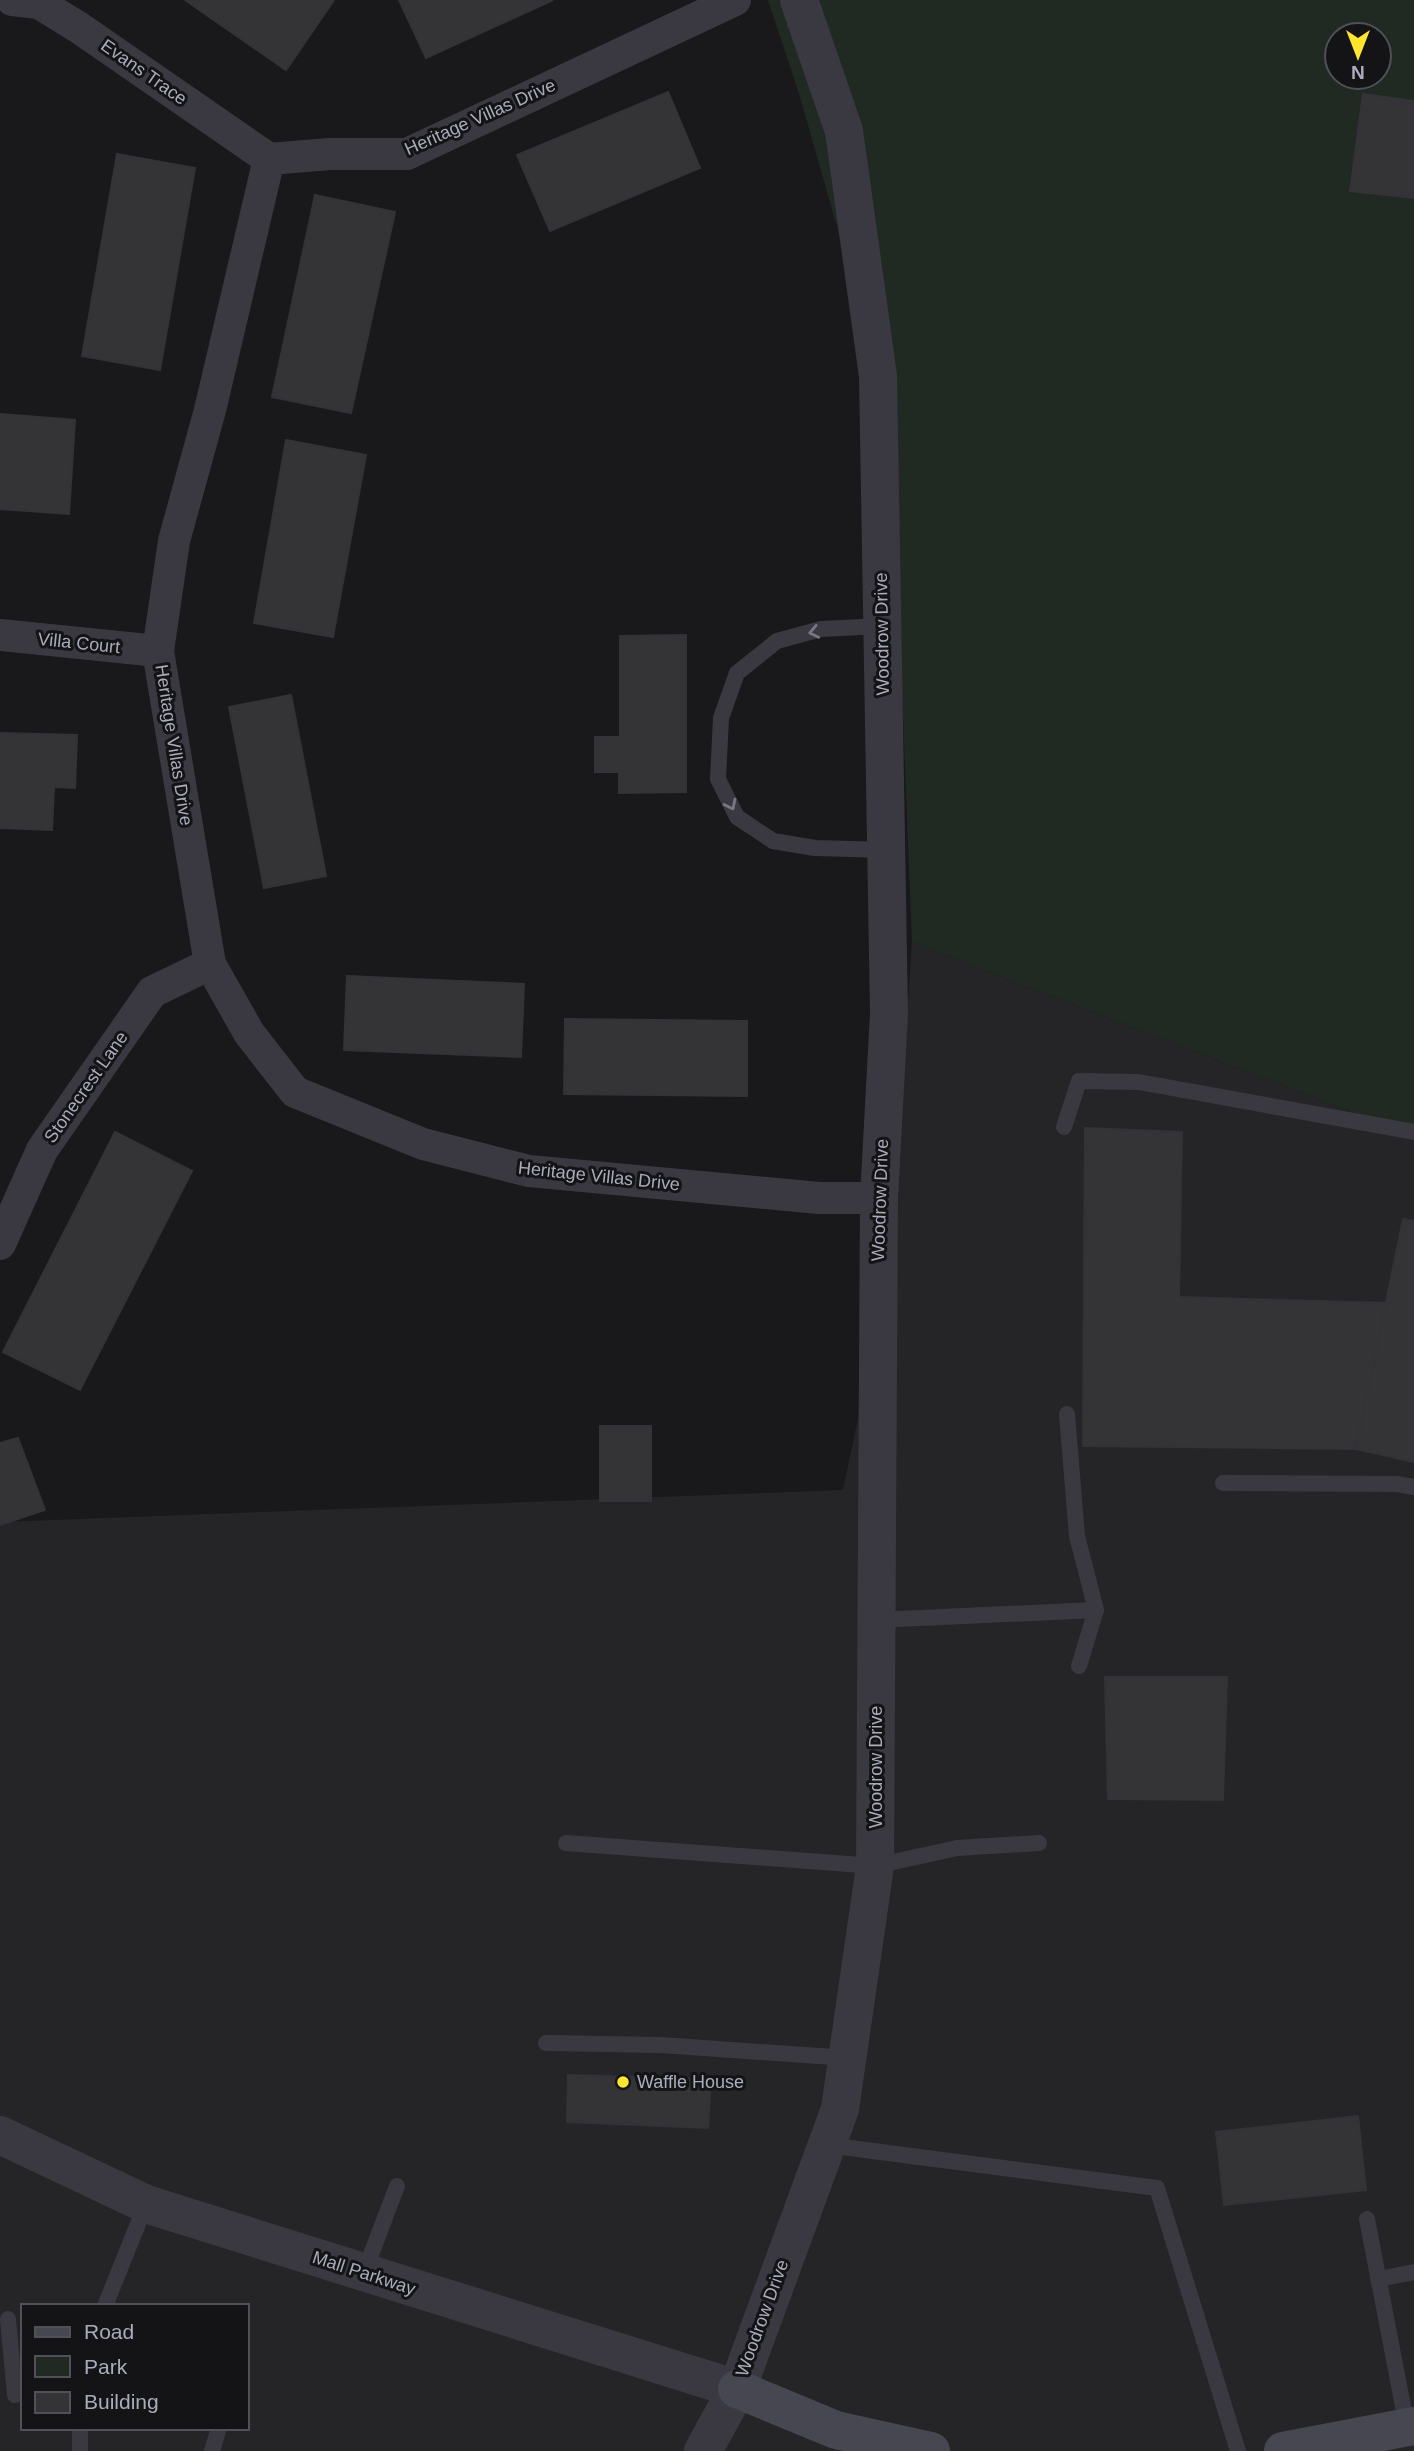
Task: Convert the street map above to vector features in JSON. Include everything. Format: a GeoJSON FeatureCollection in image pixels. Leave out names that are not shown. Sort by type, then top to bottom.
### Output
{"type":"FeatureCollection","features":[{"type":"Feature","properties":{"kind":"main road"},"geometry":{"type":"LineString","coordinates":[[737,2389],[836,2430],[931,2451]]}},
{"type":"Feature","properties":{"kind":"main road"},"geometry":{"type":"LineString","coordinates":[[1283,2451],[1411,2427]]}},
{"type":"Feature","properties":{"kind":"street","name":"Evans Trace"},"geometry":{"type":"LineString","coordinates":[[12,0],[39,3],[78,27],[270,159]]}},
{"type":"Feature","properties":{"kind":"street","name":"Heritage Villas Drive"},"geometry":{"type":"LineString","coordinates":[[735,0],[407,154],[330,154],[270,159],[210,410],[174,541],[158,651],[210,964],[248,1033],[295,1092],[424,1144],[530,1171],[819,1198],[879,1198]]}},
{"type":"Feature","properties":{"kind":"street","name":"Woodrow Drive"},"geometry":{"type":"LineString","coordinates":[[703,2451],[737,2389],[840,2109],[875,1866],[879,1198],[889,1013],[876,362],[844,131],[799,0]]}},
{"type":"Feature","properties":{"kind":"street","name":"Villa Court"},"geometry":{"type":"LineString","coordinates":[[0,635],[158,651]]}},
{"type":"Feature","properties":{"kind":"street","name":"Stonecrest Lane"},"geometry":{"type":"LineString","coordinates":[[0,1244],[42,1150],[152,992],[210,964]]}},
{"type":"Feature","properties":{"kind":"street","name":"Mall Parkway"},"geometry":{"type":"LineString","coordinates":[[0,2135],[146,2204],[737,2389]]}},
{"type":"Feature","properties":{"kind":"lane"},"geometry":{"type":"LineString","coordinates":[[882,626],[821,629],[777,641],[737,673],[721,719],[718,779],[737,817],[773,841],[815,848],[886,850]]}},
{"type":"Feature","properties":{"kind":"lane"},"geometry":{"type":"LineString","coordinates":[[1064,1128],[1079,1081],[1139,1082],[1414,1132]]}},
{"type":"Feature","properties":{"kind":"lane"},"geometry":{"type":"LineString","coordinates":[[1067,1414],[1077,1536],[1096,1610],[1079,1666]]}},
{"type":"Feature","properties":{"kind":"lane"},"geometry":{"type":"LineString","coordinates":[[1223,1483],[1396,1484],[1414,1487]]}},
{"type":"Feature","properties":{"kind":"lane"},"geometry":{"type":"LineString","coordinates":[[876,1620],[1096,1610]]}},
{"type":"Feature","properties":{"kind":"lane"},"geometry":{"type":"LineString","coordinates":[[566,1843],[875,1866],[957,1847],[1040,1843]]}},
{"type":"Feature","properties":{"kind":"lane"},"geometry":{"type":"LineString","coordinates":[[546,2043],[661,2045],[849,2058]]}},
{"type":"Feature","properties":{"kind":"lane"},"geometry":{"type":"LineString","coordinates":[[827,2145],[1157,2188],[1238,2451]]}},
{"type":"Feature","properties":{"kind":"lane"},"geometry":{"type":"LineString","coordinates":[[364,2273],[397,2186]]}},
{"type":"Feature","properties":{"kind":"lane"},"geometry":{"type":"LineString","coordinates":[[106,2304],[146,2204]]}},
{"type":"Feature","properties":{"kind":"lane"},"geometry":{"type":"LineString","coordinates":[[1367,2219],[1411,2427]]}},
{"type":"Feature","properties":{"kind":"lane"},"geometry":{"type":"LineString","coordinates":[[1378,2279],[1414,2272]]}},
{"type":"Feature","properties":{"kind":"lane"},"geometry":{"type":"LineString","coordinates":[[8,2319],[15,2395]]}},
{"type":"Feature","properties":{"kind":"lane"},"geometry":{"type":"LineString","coordinates":[[80,2430],[80,2451]]}},
{"type":"Feature","properties":{"kind":"lane"},"geometry":{"type":"LineString","coordinates":[[212,2451],[218,2430]]}},
{"type":"Feature","properties":{"kind":"shaded area"},"geometry":{"type":"Polygon","coordinates":[[[912,942],[1414,1136],[1414,2451],[0,2451],[0,1522],[843,1490],[891,1260],[912,942]]]}},
{"type":"Feature","properties":{"kind":"green space"},"geometry":{"type":"Polygon","coordinates":[[[768,0],[1414,0],[1414,1136],[912,942],[891,416],[800,97],[768,0]]]}},
{"type":"Feature","properties":{"kind":"building"},"geometry":{"type":"Polygon","coordinates":[[[185,0],[334,0],[286,70],[185,0]]]}},
{"type":"Feature","properties":{"kind":"building"},"geometry":{"type":"Polygon","coordinates":[[[399,0],[553,0],[426,58],[399,0]]]}},
{"type":"Feature","properties":{"kind":"building"},"geometry":{"type":"Polygon","coordinates":[[[668,92],[700,168],[550,231],[517,155],[668,92]]]}},
{"type":"Feature","properties":{"kind":"building"},"geometry":{"type":"Polygon","coordinates":[[[1363,94],[1414,101],[1414,198],[1350,191],[1363,94]]]}},
{"type":"Feature","properties":{"kind":"building"},"geometry":{"type":"Polygon","coordinates":[[[117,154],[195,168],[160,370],[82,356],[117,154]]]}},
{"type":"Feature","properties":{"kind":"building"},"geometry":{"type":"Polygon","coordinates":[[[315,195],[395,212],[351,413],[272,397],[315,195]]]}},
{"type":"Feature","properties":{"kind":"building"},"geometry":{"type":"Polygon","coordinates":[[[0,414],[75,420],[69,514],[0,509],[0,414]]]}},
{"type":"Feature","properties":{"kind":"building"},"geometry":{"type":"Polygon","coordinates":[[[286,440],[366,455],[333,637],[254,623],[286,440]]]}},
{"type":"Feature","properties":{"kind":"building"},"geometry":{"type":"Polygon","coordinates":[[[686,635],[686,792],[619,793],[619,772],[595,772],[595,737],[620,737],[620,636],[686,635]]]}},
{"type":"Feature","properties":{"kind":"building"},"geometry":{"type":"Polygon","coordinates":[[[291,695],[326,876],[264,888],[229,707],[291,695]]]}},
{"type":"Feature","properties":{"kind":"building"},"geometry":{"type":"Polygon","coordinates":[[[0,733],[77,735],[75,788],[54,787],[52,830],[0,828],[0,733]]]}},
{"type":"Feature","properties":{"kind":"building"},"geometry":{"type":"Polygon","coordinates":[[[347,976],[524,984],[521,1057],[344,1050],[347,976]]]}},
{"type":"Feature","properties":{"kind":"building"},"geometry":{"type":"Polygon","coordinates":[[[565,1019],[747,1021],[747,1096],[564,1094],[565,1019]]]}},
{"type":"Feature","properties":{"kind":"building"},"geometry":{"type":"Polygon","coordinates":[[[1085,1128],[1182,1132],[1179,1297],[1386,1303],[1356,1449],[1083,1446],[1085,1128]]]}},
{"type":"Feature","properties":{"kind":"building"},"geometry":{"type":"Polygon","coordinates":[[[115,1132],[192,1171],[80,1390],[3,1352],[115,1132]]]}},
{"type":"Feature","properties":{"kind":"building"},"geometry":{"type":"Polygon","coordinates":[[[1403,1219],[1414,1221],[1414,1462],[1356,1449],[1403,1219]]]}},
{"type":"Feature","properties":{"kind":"building"},"geometry":{"type":"Polygon","coordinates":[[[600,1426],[651,1426],[651,1501],[600,1501],[600,1426]]]}},
{"type":"Feature","properties":{"kind":"building"},"geometry":{"type":"Polygon","coordinates":[[[18,1438],[45,1510],[0,1525],[0,1443],[18,1438]]]}},
{"type":"Feature","properties":{"kind":"building"},"geometry":{"type":"Polygon","coordinates":[[[1105,1677],[1227,1677],[1223,1800],[1108,1799],[1105,1677]]]}},
{"type":"Feature","properties":{"kind":"building"},"geometry":{"type":"Polygon","coordinates":[[[568,2075],[711,2079],[708,2128],[567,2122],[568,2075]]]}},
{"type":"Feature","properties":{"kind":"building"},"geometry":{"type":"Polygon","coordinates":[[[1358,2116],[1366,2190],[1224,2205],[1216,2132],[1358,2116]]]}},
{"type":"Feature","properties":{"kind":"place","name":"Waffle House"},"geometry":{"type":"Point","coordinates":[623,2082]}}]}
